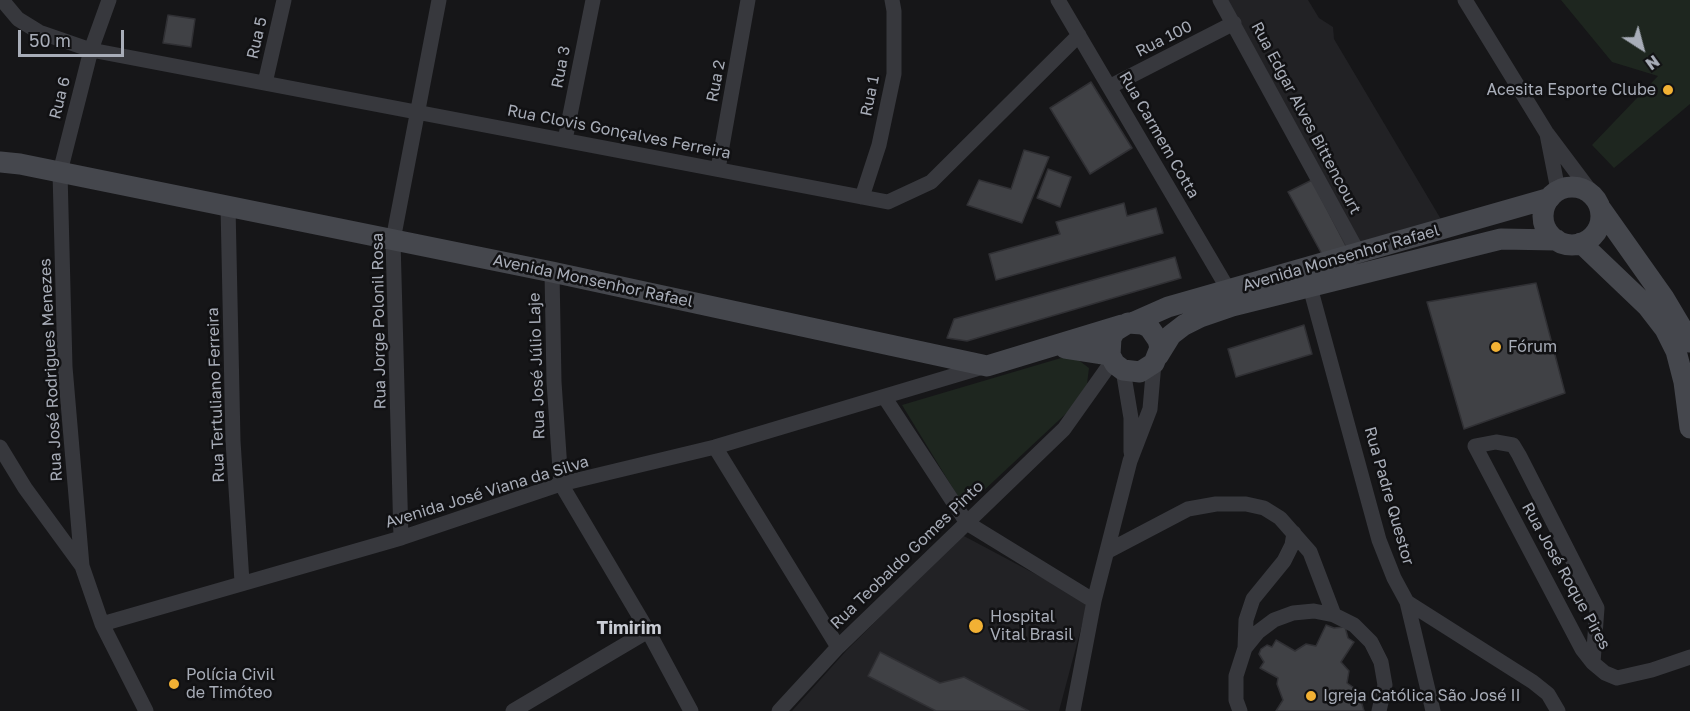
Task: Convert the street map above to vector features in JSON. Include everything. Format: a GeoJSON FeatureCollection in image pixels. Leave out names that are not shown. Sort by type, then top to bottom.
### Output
{"type":"FeatureCollection","features":[{"type":"Feature","properties":{"kind":"main road","name":"Avenida Monsenhor Rafael"},"geometry":{"type":"LineString","coordinates":[[0,154],[10,163],[552,272],[987,366],[1128,324],[1168,307],[1359,254],[1554,194]]}},
{"type":"Feature","properties":{"kind":"main road"},"geometry":{"type":"LineString","coordinates":[[1597,202],[1599,226],[1595,234],[1581,243],[1568,244],[1557,240],[1545,225],[1545,206],[1554,194],[1577,187],[1597,202],[1664,298],[1690,342]]}},
{"type":"Feature","properties":{"kind":"main road","name":"Avenida Monsenhor Rafael"},"geometry":{"type":"LineString","coordinates":[[1156,360],[1171,334],[1200,316],[1501,239],[1557,240]]}},
{"type":"Feature","properties":{"kind":"main road"},"geometry":{"type":"LineString","coordinates":[[1581,243],[1648,307],[1665,329],[1676,351],[1684,381],[1690,428]]}},
{"type":"Feature","properties":{"kind":"main road"},"geometry":{"type":"LineString","coordinates":[[1053,347],[1115,362],[1140,372],[1156,360],[1160,348],[1155,333],[1149,327],[1128,324],[1111,338],[1115,362]]}},
{"type":"Feature","properties":{"kind":"street","name":"Rua Clovis Gonçalves Ferreira"},"geometry":{"type":"LineString","coordinates":[[2,0],[18,19],[39,32],[91,50],[888,202],[931,182],[1079,35]]}},
{"type":"Feature","properties":{"kind":"street","name":"Rua 6"},"geometry":{"type":"LineString","coordinates":[[60,172],[91,50],[109,0]]}},
{"type":"Feature","properties":{"kind":"street","name":"Rua 5"},"geometry":{"type":"LineString","coordinates":[[265,83],[284,0]]}},
{"type":"Feature","properties":{"kind":"street","name":"Rua Jorge Polonil Rosa"},"geometry":{"type":"LineString","coordinates":[[401,538],[393,240],[439,0]]}},
{"type":"Feature","properties":{"kind":"street","name":"Rua 3"},"geometry":{"type":"LineString","coordinates":[[565,140],[592,0]]}},
{"type":"Feature","properties":{"kind":"street","name":"Rua 2"},"geometry":{"type":"LineString","coordinates":[[718,169],[748,0]]}},
{"type":"Feature","properties":{"kind":"street","name":"Rua 1"},"geometry":{"type":"LineString","coordinates":[[862,197],[879,145],[894,74],[894,11],[891,0]]}},
{"type":"Feature","properties":{"kind":"street","name":"Rua Carmem Cotta"},"geometry":{"type":"LineString","coordinates":[[1058,0],[1228,290]]}},
{"type":"Feature","properties":{"kind":"street","name":"Rua Edgar Alves Bittencourt"},"geometry":{"type":"LineString","coordinates":[[1220,0],[1359,254]]}},
{"type":"Feature","properties":{"kind":"street"},"geometry":{"type":"LineString","coordinates":[[1465,0],[1546,132],[1597,202]]}},
{"type":"Feature","properties":{"kind":"street","name":"Rua 100"},"geometry":{"type":"LineString","coordinates":[[1111,87],[1234,23]]}},
{"type":"Feature","properties":{"kind":"street"},"geometry":{"type":"LineString","coordinates":[[1546,132],[1554,194]]}},
{"type":"Feature","properties":{"kind":"street","name":"Rua José Rodrigues Menezes"},"geometry":{"type":"LineString","coordinates":[[60,172],[65,367],[82,566]]}},
{"type":"Feature","properties":{"kind":"street","name":"Rua Tertuliano Ferreira"},"geometry":{"type":"LineString","coordinates":[[228,206],[233,441],[242,582]]}},
{"type":"Feature","properties":{"kind":"street","name":"Rua José Júlio Laje"},"geometry":{"type":"LineString","coordinates":[[552,272],[554,382],[561,484],[648,631],[691,711]]}},
{"type":"Feature","properties":{"kind":"street","name":"Rua Padre Questor"},"geometry":{"type":"LineString","coordinates":[[1310,287],[1379,540],[1407,602],[1433,711]]}},
{"type":"Feature","properties":{"kind":"street"},"geometry":{"type":"LineString","coordinates":[[1074,711],[1094,601],[1131,461],[1150,409],[1156,360]]}},
{"type":"Feature","properties":{"kind":"street"},"geometry":{"type":"LineString","coordinates":[[1115,362],[1131,418],[1131,461]]}},
{"type":"Feature","properties":{"kind":"street","name":"Rua Teobaldo Gomes Pinto"},"geometry":{"type":"LineString","coordinates":[[778,711],[838,647],[1064,429],[1115,362]]}},
{"type":"Feature","properties":{"kind":"street","name":"Avenida José Viana da Silva"},"geometry":{"type":"LineString","coordinates":[[102,624],[401,538],[561,484],[715,447],[987,366]]}},
{"type":"Feature","properties":{"kind":"street"},"geometry":{"type":"LineString","coordinates":[[885,398],[967,523],[1094,601]]}},
{"type":"Feature","properties":{"kind":"street","name":"Rua José Roque Pires"},"geometry":{"type":"LineString","coordinates":[[1593,663],[1597,608],[1519,455],[1513,445],[1504,443],[1496,442],[1475,446],[1582,650],[1593,663],[1605,673],[1617,678],[1652,670],[1690,657]]}},
{"type":"Feature","properties":{"kind":"street"},"geometry":{"type":"LineString","coordinates":[[0,447],[25,488],[82,566],[102,624],[146,711]]}},
{"type":"Feature","properties":{"kind":"street"},"geometry":{"type":"LineString","coordinates":[[715,447],[838,647]]}},
{"type":"Feature","properties":{"kind":"street"},"geometry":{"type":"LineString","coordinates":[[1108,551],[1188,509],[1216,504],[1246,504],[1264,508],[1280,518],[1310,552],[1334,615]]}},
{"type":"Feature","properties":{"kind":"street"},"geometry":{"type":"LineString","coordinates":[[1240,711],[1236,700],[1236,676],[1244,651],[1246,620],[1253,599],[1284,561],[1292,545],[1294,533]]}},
{"type":"Feature","properties":{"kind":"street"},"geometry":{"type":"LineString","coordinates":[[1407,602],[1533,682],[1548,694],[1558,711]]}},
{"type":"Feature","properties":{"kind":"street"},"geometry":{"type":"LineString","coordinates":[[1228,711],[1225,683],[1258,632],[1274,620],[1293,613],[1314,611],[1334,615],[1354,625],[1371,642],[1381,662],[1385,685],[1379,711]]}},
{"type":"Feature","properties":{"kind":"street"},"geometry":{"type":"LineString","coordinates":[[513,711],[648,631]]}},
{"type":"Feature","properties":{"kind":"shaded area"},"geometry":{"type":"Polygon","coordinates":[[[1218,0],[1308,0],[1319,18],[1333,27],[1334,39],[1442,221],[1359,254],[1218,0]]]}},
{"type":"Feature","properties":{"kind":"shaded area","name":"Acesita Esporte Clube"},"geometry":{"type":"Polygon","coordinates":[[[1561,0],[1690,0],[1690,104],[1614,168],[1592,145],[1658,76],[1612,62],[1561,0]]]}},
{"type":"Feature","properties":{"kind":"shaded area"},"geometry":{"type":"Polygon","coordinates":[[[1061,358],[1077,359],[1089,368],[1087,384],[1073,407],[965,508],[902,405],[1061,358]]]}},
{"type":"Feature","properties":{"kind":"shaded area","name":"Hospital Vital Brasil"},"geometry":{"type":"Polygon","coordinates":[[[962,535],[1088,602],[1059,711],[792,711],[846,651],[962,535]]]}},
{"type":"Feature","properties":{"kind":"building"},"geometry":{"type":"Polygon","coordinates":[[[168,15],[195,19],[191,47],[163,43],[168,15]]]}},
{"type":"Feature","properties":{"kind":"building"},"geometry":{"type":"Polygon","coordinates":[[[1091,82],[1132,148],[1090,174],[1050,108],[1091,82]]]}},
{"type":"Feature","properties":{"kind":"building"},"geometry":{"type":"Polygon","coordinates":[[[1024,150],[1049,157],[1022,223],[967,205],[979,180],[1011,189],[1024,150]]]}},
{"type":"Feature","properties":{"kind":"building"},"geometry":{"type":"Polygon","coordinates":[[[1048,169],[1071,177],[1060,207],[1037,198],[1048,169]]]}},
{"type":"Feature","properties":{"kind":"building"},"geometry":{"type":"Polygon","coordinates":[[[1312,180],[1347,248],[1324,258],[1288,192],[1312,180]]]}},
{"type":"Feature","properties":{"kind":"building"},"geometry":{"type":"Polygon","coordinates":[[[1124,203],[1127,216],[1156,208],[1163,233],[996,280],[989,254],[1060,234],[1056,222],[1124,203]]]}},
{"type":"Feature","properties":{"kind":"building"},"geometry":{"type":"Polygon","coordinates":[[[1175,257],[1181,278],[967,341],[947,338],[954,319],[1175,257]]]}},
{"type":"Feature","properties":{"kind":"building","name":"Fórum"},"geometry":{"type":"Polygon","coordinates":[[[1536,283],[1565,393],[1464,429],[1427,302],[1536,283]]]}},
{"type":"Feature","properties":{"kind":"building"},"geometry":{"type":"Polygon","coordinates":[[[1304,325],[1312,354],[1236,377],[1228,349],[1304,325]]]}},
{"type":"Feature","properties":{"kind":"building"},"geometry":{"type":"Polygon","coordinates":[[[1326,625],[1334,628],[1345,627],[1348,638],[1354,642],[1341,662],[1349,671],[1347,683],[1367,697],[1362,704],[1364,711],[1276,711],[1283,700],[1277,684],[1278,678],[1260,668],[1264,662],[1259,654],[1261,649],[1267,645],[1272,647],[1276,640],[1295,651],[1306,644],[1316,646],[1326,625]]]}},
{"type":"Feature","properties":{"kind":"building"},"geometry":{"type":"Polygon","coordinates":[[[880,652],[940,683],[964,677],[1029,711],[936,711],[868,676],[880,652]]]}},
{"type":"Feature","properties":{"kind":"place","name":"Acesita Esporte Clube"},"geometry":{"type":"Point","coordinates":[1668,90]}},
{"type":"Feature","properties":{"kind":"place","name":"Fórum"},"geometry":{"type":"Point","coordinates":[1496,347]}},
{"type":"Feature","properties":{"kind":"place","name":"Hospital Vital Brasil"},"geometry":{"type":"Point","coordinates":[976,626]}},
{"type":"Feature","properties":{"kind":"place","name":"Polícia Civil de Timóteo"},"geometry":{"type":"Point","coordinates":[174,684]}},
{"type":"Feature","properties":{"kind":"place","name":"Igreja Católica São José II"},"geometry":{"type":"Point","coordinates":[1311,696]}},
{"type":"Feature","properties":{"kind":"district","name":"Timirim"},"geometry":{"type":"Point","coordinates":[629,628]}}]}
